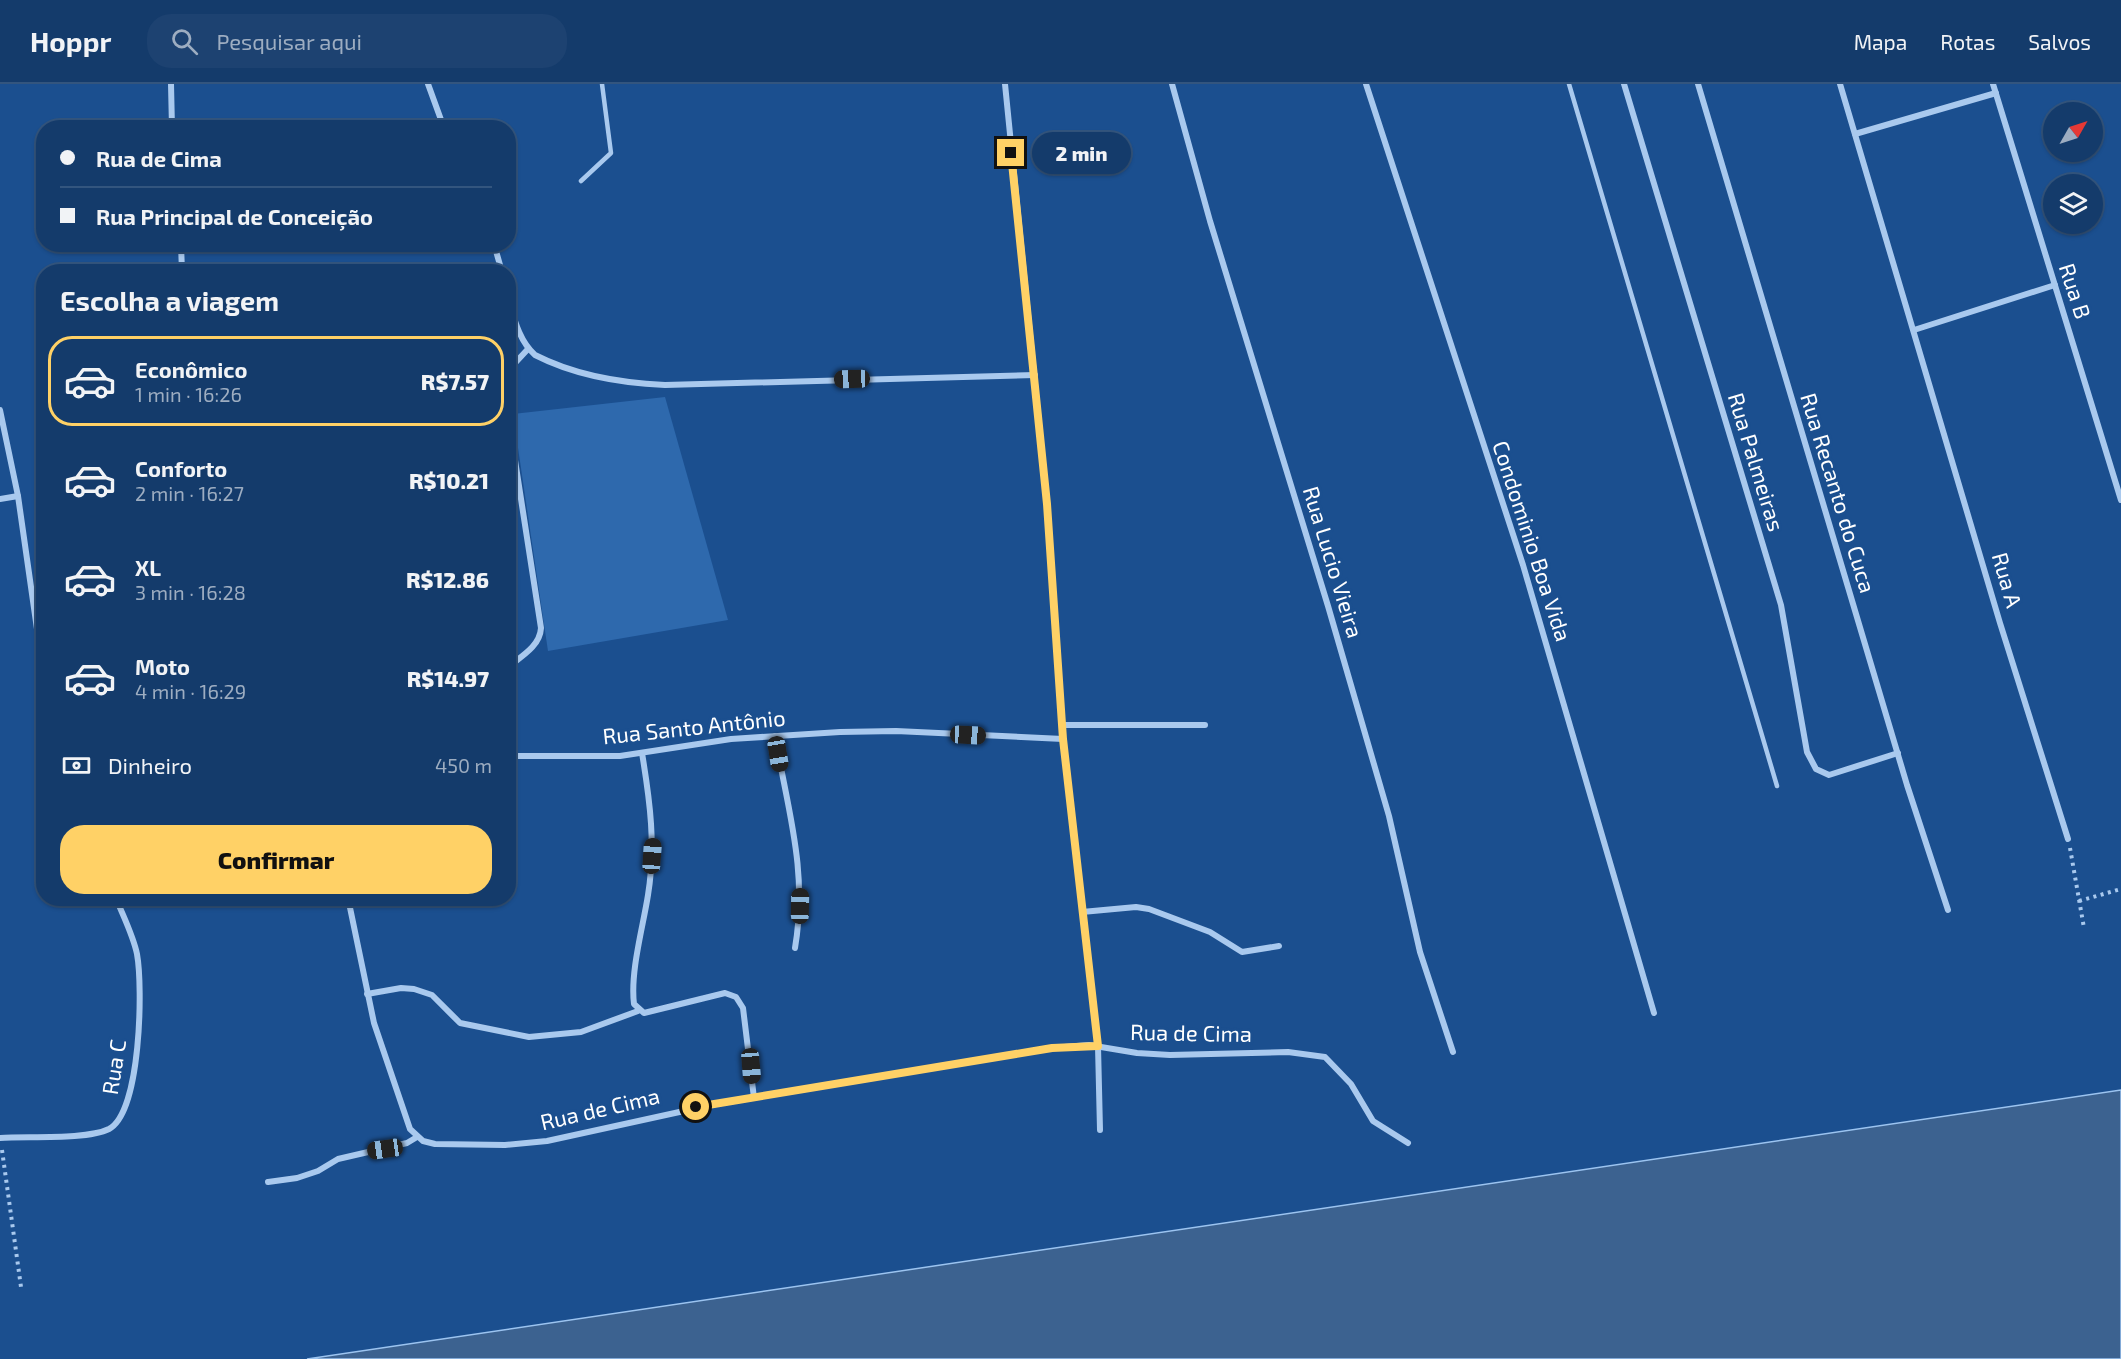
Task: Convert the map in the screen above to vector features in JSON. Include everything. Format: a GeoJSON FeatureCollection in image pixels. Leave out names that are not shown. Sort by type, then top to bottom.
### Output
{"type":"FeatureCollection","features":[{"type":"Feature","properties":{"kind":"street"},"geometry":{"type":"LineString","coordinates":[[171,84],[172,120]]}},
{"type":"Feature","properties":{"kind":"street"},"geometry":{"type":"LineString","coordinates":[[428,84],[441,120]]}},
{"type":"Feature","properties":{"kind":"street"},"geometry":{"type":"LineString","coordinates":[[1005,84],[1035,375],[1053,581],[1063,739],[1098,1046],[1100,1130]]}},
{"type":"Feature","properties":{"kind":"street","name":"Rua Lucio Vieira"},"geometry":{"type":"LineString","coordinates":[[1172,84],[1210,221],[1328,606],[1389,816],[1420,952],[1453,1052]]}},
{"type":"Feature","properties":{"kind":"street","name":"Condominio Boa Vida"},"geometry":{"type":"LineString","coordinates":[[1366,84],[1523,565],[1654,1013]]}},
{"type":"Feature","properties":{"kind":"street","name":"Rua Palmeiras"},"geometry":{"type":"LineString","coordinates":[[1624,84],[1781,605],[1806,752],[1816,769],[1829,775],[1898,753]]}},
{"type":"Feature","properties":{"kind":"street","name":"Rua Recanto do Cuca"},"geometry":{"type":"LineString","coordinates":[[1698,84],[1898,753],[1948,910]]}},
{"type":"Feature","properties":{"kind":"street","name":"Rua A"},"geometry":{"type":"LineString","coordinates":[[1840,84],[2000,622],[2068,838]]}},
{"type":"Feature","properties":{"kind":"street","name":"Rua B"},"geometry":{"type":"LineString","coordinates":[[1993,84],[2097,414],[2121,500]]}},
{"type":"Feature","properties":{"kind":"street"},"geometry":{"type":"LineString","coordinates":[[1855,134],[1996,93]]}},
{"type":"Feature","properties":{"kind":"street"},"geometry":{"type":"LineString","coordinates":[[1914,330],[2055,285]]}},
{"type":"Feature","properties":{"kind":"street"},"geometry":{"type":"LineString","coordinates":[[516,323],[528,350],[551,363],[594,377],[639,384],[1035,375]]}},
{"type":"Feature","properties":{"kind":"street"},"geometry":{"type":"LineString","coordinates":[[516,362],[528,350]]}},
{"type":"Feature","properties":{"kind":"street"},"geometry":{"type":"LineString","coordinates":[[0,410],[18,496],[36,622]]}},
{"type":"Feature","properties":{"kind":"street"},"geometry":{"type":"LineString","coordinates":[[516,467],[541,628],[540,636],[532,648],[516,661]]}},
{"type":"Feature","properties":{"kind":"street"},"geometry":{"type":"LineString","coordinates":[[0,499],[18,496]]}},
{"type":"Feature","properties":{"kind":"street"},"geometry":{"type":"LineString","coordinates":[[1062,725],[1205,725]]}},
{"type":"Feature","properties":{"kind":"street","name":"Rua Santo Antônio"},"geometry":{"type":"LineString","coordinates":[[516,756],[620,756],[673,746],[775,736],[896,731],[1063,739]]}},
{"type":"Feature","properties":{"kind":"street"},"geometry":{"type":"LineString","coordinates":[[775,736],[799,857],[800,906],[795,948]]}},
{"type":"Feature","properties":{"kind":"street"},"geometry":{"type":"LineString","coordinates":[[638,1011],[633,998],[654,833],[642,753]]}},
{"type":"Feature","properties":{"kind":"street","name":"Rua C"},"geometry":{"type":"LineString","coordinates":[[0,1138],[100,1132],[117,1123],[125,1111],[130,1092],[140,1016],[140,978],[136,951],[119,906]]}},
{"type":"Feature","properties":{"kind":"street"},"geometry":{"type":"LineString","coordinates":[[268,1182],[297,1178],[318,1171],[338,1159],[407,1143],[417,1137],[407,1121],[374,1023],[350,906]]}},
{"type":"Feature","properties":{"kind":"street"},"geometry":{"type":"LineString","coordinates":[[1082,912],[1136,907],[1161,912],[1194,926],[1242,952],[1278,946]]}},
{"type":"Feature","properties":{"kind":"street"},"geometry":{"type":"LineString","coordinates":[[368,994],[401,988],[414,989],[432,995],[460,1023],[529,1037],[581,1032],[638,1011],[658,1011],[725,993],[736,997],[743,1008],[754,1098]]}},
{"type":"Feature","properties":{"kind":"street","name":"Rua de Cima"},"geometry":{"type":"LineString","coordinates":[[417,1137],[429,1143],[456,1145],[505,1145],[547,1141],[676,1111],[1052,1048],[1098,1046],[1148,1054],[1288,1053],[1325,1057],[1352,1084],[1373,1121],[1408,1143]]}},
{"type":"Feature","properties":{"kind":"lane"},"geometry":{"type":"LineString","coordinates":[[581,181],[611,153],[602,84]]}},
{"type":"Feature","properties":{"kind":"lane"},"geometry":{"type":"LineString","coordinates":[[1569,84],[1778,786]]}},
{"type":"Feature","properties":{"kind":"path"},"geometry":{"type":"LineString","coordinates":[[2068,838],[2084,928]]}},
{"type":"Feature","properties":{"kind":"path"},"geometry":{"type":"LineString","coordinates":[[2079,901],[2121,889]]}},
{"type":"Feature","properties":{"kind":"path"},"geometry":{"type":"LineString","coordinates":[[0,1138],[21,1287]]}},
{"type":"Feature","properties":{"kind":"shaded area"},"geometry":{"type":"Polygon","coordinates":[[[665,397],[728,620],[548,651],[516,434],[516,414],[665,397]]]}},
{"type":"Feature","properties":{"kind":"shaded area"},"geometry":{"type":"Polygon","coordinates":[[[2121,1090],[2121,1359],[307,1359],[2121,1090]]]}},
{"type":"Feature","properties":{"kind":"route"},"geometry":{"type":"LineString","coordinates":[[696,1107],[938,1069],[1052,1048],[1098,1046],[1071,822],[1047,504],[1011,153]]}}]}
